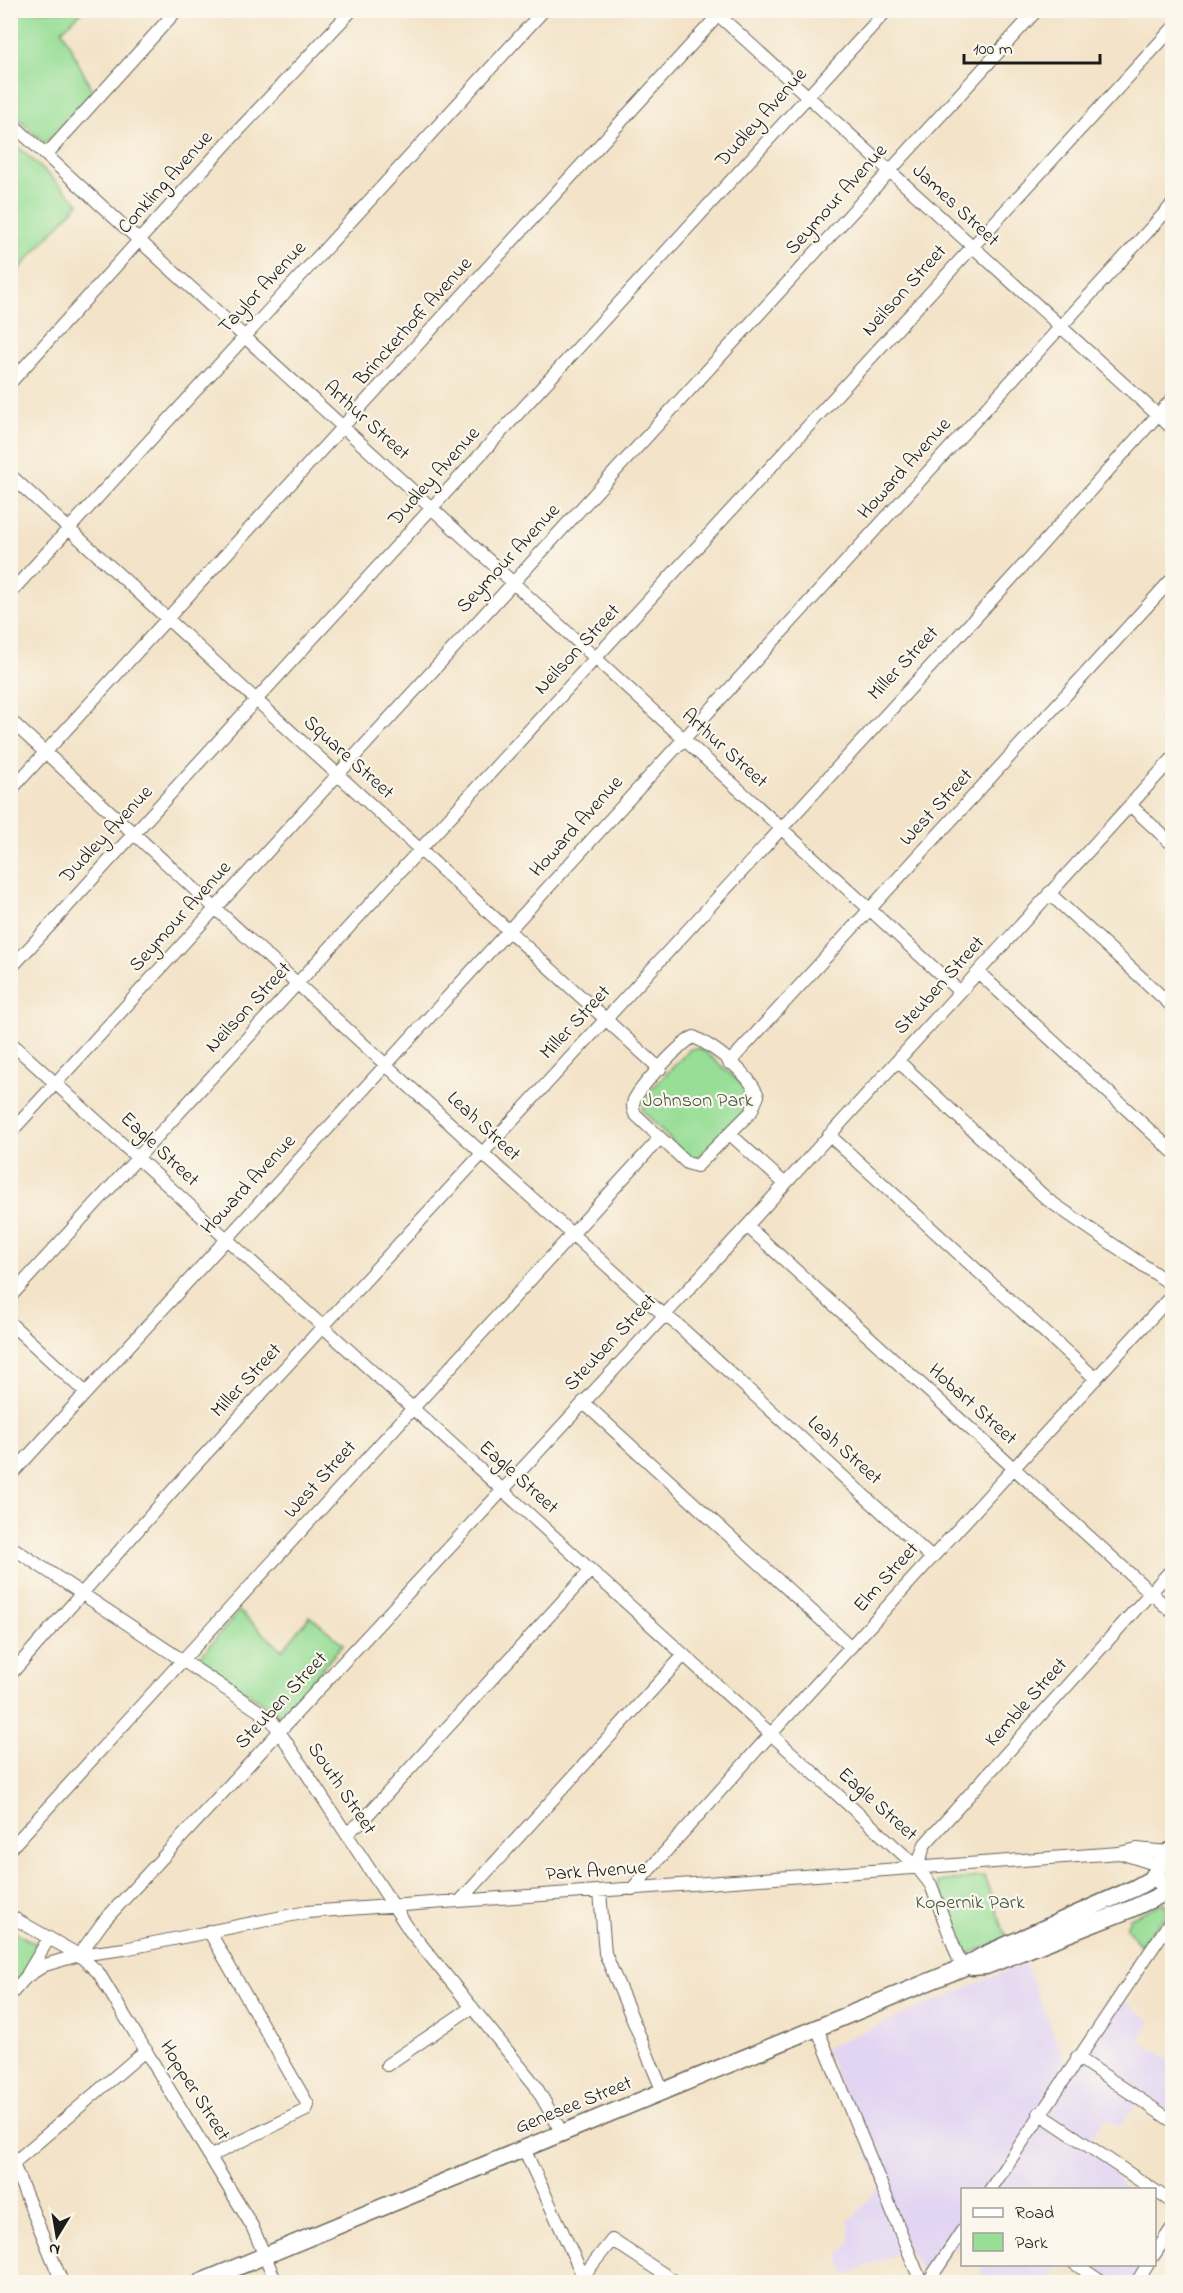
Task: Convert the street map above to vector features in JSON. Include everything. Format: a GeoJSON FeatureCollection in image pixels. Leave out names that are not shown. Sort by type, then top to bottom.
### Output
{"type":"FeatureCollection","features":[{"type":"Feature","properties":{"kind":"main road","name":"Genesee Street"},"geometry":{"type":"LineString","coordinates":[[201,2283],[962,1968],[984,1955],[1151,1879],[1171,1850]]}},
{"type":"Feature","properties":{"kind":"main road"},"geometry":{"type":"LineString","coordinates":[[1157,1868],[1160,1883],[1172,1892]]}},
{"type":"Feature","properties":{"kind":"main road","name":"Genesee Street"},"geometry":{"type":"LineString","coordinates":[[962,1968],[986,1966],[1172,1892]]}},
{"type":"Feature","properties":{"kind":"street"},"geometry":{"type":"LineString","coordinates":[[46,155],[177,10]]}},
{"type":"Feature","properties":{"kind":"street","name":"Conkling Avenue"},"geometry":{"type":"LineString","coordinates":[[10,383],[237,132],[352,10]]}},
{"type":"Feature","properties":{"kind":"street","name":"Taylor Avenue"},"geometry":{"type":"LineString","coordinates":[[10,593],[544,10]]}},
{"type":"Feature","properties":{"kind":"street","name":"Dudley Avenue"},"geometry":{"type":"LineString","coordinates":[[10,969],[887,10]]}},
{"type":"Feature","properties":{"kind":"street","name":"Seymour Avenue"},"geometry":{"type":"LineString","coordinates":[[10,1133],[1037,10]]}},
{"type":"Feature","properties":{"kind":"street","name":"James Street"},"geometry":{"type":"LineString","coordinates":[[718,12],[971,247],[1173,428]]}},
{"type":"Feature","properties":{"kind":"street","name":"Brinckerhoff Avenue"},"geometry":{"type":"LineString","coordinates":[[10,791],[344,428],[718,12]]}},
{"type":"Feature","properties":{"kind":"street","name":"Neilson Street"},"geometry":{"type":"LineString","coordinates":[[10,1297],[1173,29]]}},
{"type":"Feature","properties":{"kind":"street","name":"Arthur Street"},"geometry":{"type":"LineString","coordinates":[[10,122],[960,992]]}},
{"type":"Feature","properties":{"kind":"street","name":"Howard Avenue"},"geometry":{"type":"LineString","coordinates":[[10,1476],[1173,205]]}},
{"type":"Feature","properties":{"kind":"street","name":"Miller Street"},"geometry":{"type":"LineString","coordinates":[[10,1675],[81,1593],[323,1327],[1173,399]]}},
{"type":"Feature","properties":{"kind":"street","name":"Square Street"},"geometry":{"type":"LineString","coordinates":[[10,474],[660,1069]]}},
{"type":"Feature","properties":{"kind":"street","name":"West Street"},"geometry":{"type":"LineString","coordinates":[[729,1063],[1173,579]]}},
{"type":"Feature","properties":{"kind":"street","name":"Leah Street"},"geometry":{"type":"LineString","coordinates":[[10,720],[482,1153],[932,1558]]}},
{"type":"Feature","properties":{"kind":"street","name":"Steuben Street"},"geometry":{"type":"LineString","coordinates":[[79,1955],[103,1922],[747,1226],[1173,759]]}},
{"type":"Feature","properties":{"kind":"street"},"geometry":{"type":"LineString","coordinates":[[1130,805],[1173,844]]}},
{"type":"Feature","properties":{"kind":"street"},"geometry":{"type":"LineString","coordinates":[[1049,893],[1173,1006]]}},
{"type":"Feature","properties":{"kind":"street"},"geometry":{"type":"LineString","coordinates":[[978,972],[1173,1151]]}},
{"type":"Feature","properties":{"kind":"street"},"geometry":{"type":"LineString","coordinates":[[694,1037],[729,1063],[755,1087],[758,1096],[751,1112],[698,1166],[687,1163],[635,1114],[632,1107],[635,1099],[687,1040],[694,1037]]}},
{"type":"Feature","properties":{"kind":"street","name":"Eagle Street"},"geometry":{"type":"LineString","coordinates":[[10,1042],[917,1867],[931,1885],[962,1968]]}},
{"type":"Feature","properties":{"kind":"street"},"geometry":{"type":"LineString","coordinates":[[898,1061],[1048,1200],[1173,1285]]}},
{"type":"Feature","properties":{"kind":"street"},"geometry":{"type":"LineString","coordinates":[[730,1134],[784,1184]]}},
{"type":"Feature","properties":{"kind":"street"},"geometry":{"type":"LineString","coordinates":[[829,1135],[1096,1380]]}},
{"type":"Feature","properties":{"kind":"street","name":"West Street"},"geometry":{"type":"LineString","coordinates":[[10,1849],[660,1138]]}},
{"type":"Feature","properties":{"kind":"street","name":"Hobart Street"},"geometry":{"type":"LineString","coordinates":[[747,1226],[1173,1612]]}},
{"type":"Feature","properties":{"kind":"street","name":"Elm Street"},"geometry":{"type":"LineString","coordinates":[[632,1889],[1173,1295]]}},
{"type":"Feature","properties":{"kind":"street"},"geometry":{"type":"LineString","coordinates":[[10,1323],[86,1393]]}},
{"type":"Feature","properties":{"kind":"street"},"geometry":{"type":"LineString","coordinates":[[583,1402],[851,1647]]}},
{"type":"Feature","properties":{"kind":"street","name":"South Street"},"geometry":{"type":"LineString","coordinates":[[10,1546],[271,1719],[410,1931],[535,2085],[562,2133]]}},
{"type":"Feature","properties":{"kind":"street","name":"Kemble Street"},"geometry":{"type":"LineString","coordinates":[[917,1867],[924,1844],[1173,1569]]}},
{"type":"Feature","properties":{"kind":"street"},"geometry":{"type":"LineString","coordinates":[[347,1833],[362,1821],[591,1570]]}},
{"type":"Feature","properties":{"kind":"street"},"geometry":{"type":"LineString","coordinates":[[461,1900],[684,1655]]}},
{"type":"Feature","properties":{"kind":"street","name":"Park Avenue"},"geometry":{"type":"LineString","coordinates":[[26,1977],[45,1965],[79,1955],[124,1949],[307,1912],[1119,1853],[1137,1849],[1171,1850]]}},
{"type":"Feature","properties":{"kind":"street","name":"Park Avenue"},"geometry":{"type":"LineString","coordinates":[[1119,1853],[1157,1868]]}},
{"type":"Feature","properties":{"kind":"street"},"geometry":{"type":"LineString","coordinates":[[600,1892],[605,1953],[663,2092]]}},
{"type":"Feature","properties":{"kind":"street","name":"Hopper Street"},"geometry":{"type":"LineString","coordinates":[[10,1916],[79,1955],[98,1972],[252,2226],[276,2283]]}},
{"type":"Feature","properties":{"kind":"street"},"geometry":{"type":"LineString","coordinates":[[991,2188],[1077,2057],[1168,1935],[1173,1919]]}},
{"type":"Feature","properties":{"kind":"street"},"geometry":{"type":"LineString","coordinates":[[209,1931],[308,2100],[306,2110],[211,2156]]}},
{"type":"Feature","properties":{"kind":"street"},"geometry":{"type":"LineString","coordinates":[[10,1995],[26,1977],[50,1938]]}},
{"type":"Feature","properties":{"kind":"street"},"geometry":{"type":"LineString","coordinates":[[387,2065],[472,2007]]}},
{"type":"Feature","properties":{"kind":"street"},"geometry":{"type":"LineString","coordinates":[[817,2028],[921,2283]]}},
{"type":"Feature","properties":{"kind":"street"},"geometry":{"type":"LineString","coordinates":[[62,2283],[12,2165],[146,2050]]}},
{"type":"Feature","properties":{"kind":"street"},"geometry":{"type":"LineString","coordinates":[[1077,2057],[1173,2121]]}},
{"type":"Feature","properties":{"kind":"street"},"geometry":{"type":"LineString","coordinates":[[1039,2113],[1151,2188]]}},
{"type":"Feature","properties":{"kind":"street"},"geometry":{"type":"LineString","coordinates":[[524,2149],[581,2279],[612,2240],[675,2283]]}},
{"type":"Feature","properties":{"kind":"street"},"geometry":{"type":"LineString","coordinates":[[1156,2191],[1173,2202]]}},
{"type":"Feature","properties":{"kind":"street"},"geometry":{"type":"LineString","coordinates":[[1156,2254],[1173,2228]]}},
{"type":"Feature","properties":{"kind":"street"},"geometry":{"type":"LineString","coordinates":[[928,2283],[961,2234]]}},
{"type":"Feature","properties":{"kind":"street"},"geometry":{"type":"LineString","coordinates":[[1076,2266],[1102,2283]]}},
{"type":"Feature","properties":{"kind":"street"},"geometry":{"type":"LineString","coordinates":[[1137,2283],[1147,2266]]}},
{"type":"Feature","properties":{"kind":"shaded area"},"geometry":{"type":"Polygon","coordinates":[[[1025,1963],[1068,2069],[1118,1996],[1151,2021],[1139,2041],[1172,2061],[1172,2112],[1143,2094],[1120,2127],[1105,2118],[1089,2142],[1125,2188],[961,2188],[961,2252],[952,2247],[928,2282],[908,2249],[846,2275],[838,2256],[851,2242],[848,2219],[854,2217],[881,2186],[825,2048],[1025,1963]]]}},
{"type":"Feature","properties":{"kind":"shaded area"},"geometry":{"type":"Polygon","coordinates":[[[983,2266],[1058,2266],[1048,2282],[989,2282],[980,2277],[983,2266]]]}},
{"type":"Feature","properties":{"kind":"shaded area"},"geometry":{"type":"Polygon","coordinates":[[[1076,2266],[1147,2266],[1137,2282],[1093,2282],[1076,2266]]]}},
{"type":"Feature","properties":{"kind":"green space"},"geometry":{"type":"Polygon","coordinates":[[[10,11],[83,11],[62,30],[93,92],[45,144],[11,111],[10,11]]]}},
{"type":"Feature","properties":{"kind":"green space"},"geometry":{"type":"Polygon","coordinates":[[[11,140],[79,203],[10,278],[11,140]]]}},
{"type":"Feature","properties":{"kind":"green space","name":"Johnson Park"},"geometry":{"type":"Polygon","coordinates":[[[697,1048],[704,1051],[750,1091],[748,1109],[698,1157],[687,1157],[642,1110],[649,1092],[690,1049],[697,1048]]]}},
{"type":"Feature","properties":{"kind":"green space"},"geometry":{"type":"Polygon","coordinates":[[[239,1611],[282,1650],[310,1616],[343,1644],[282,1716],[198,1659],[239,1611]]]}},
{"type":"Feature","properties":{"kind":"green space","name":"Kopernik Park"},"geometry":{"type":"Polygon","coordinates":[[[984,1876],[1007,1939],[970,1953],[962,1945],[937,1882],[984,1876]]]}},
{"type":"Feature","properties":{"kind":"green space"},"geometry":{"type":"Polygon","coordinates":[[[1164,1902],[1167,1914],[1140,1945],[1126,1927],[1130,1918],[1164,1902]]]}},
{"type":"Feature","properties":{"kind":"green space"},"geometry":{"type":"Polygon","coordinates":[[[11,1930],[40,1946],[29,1966],[11,1989],[11,1930]]]}}]}
